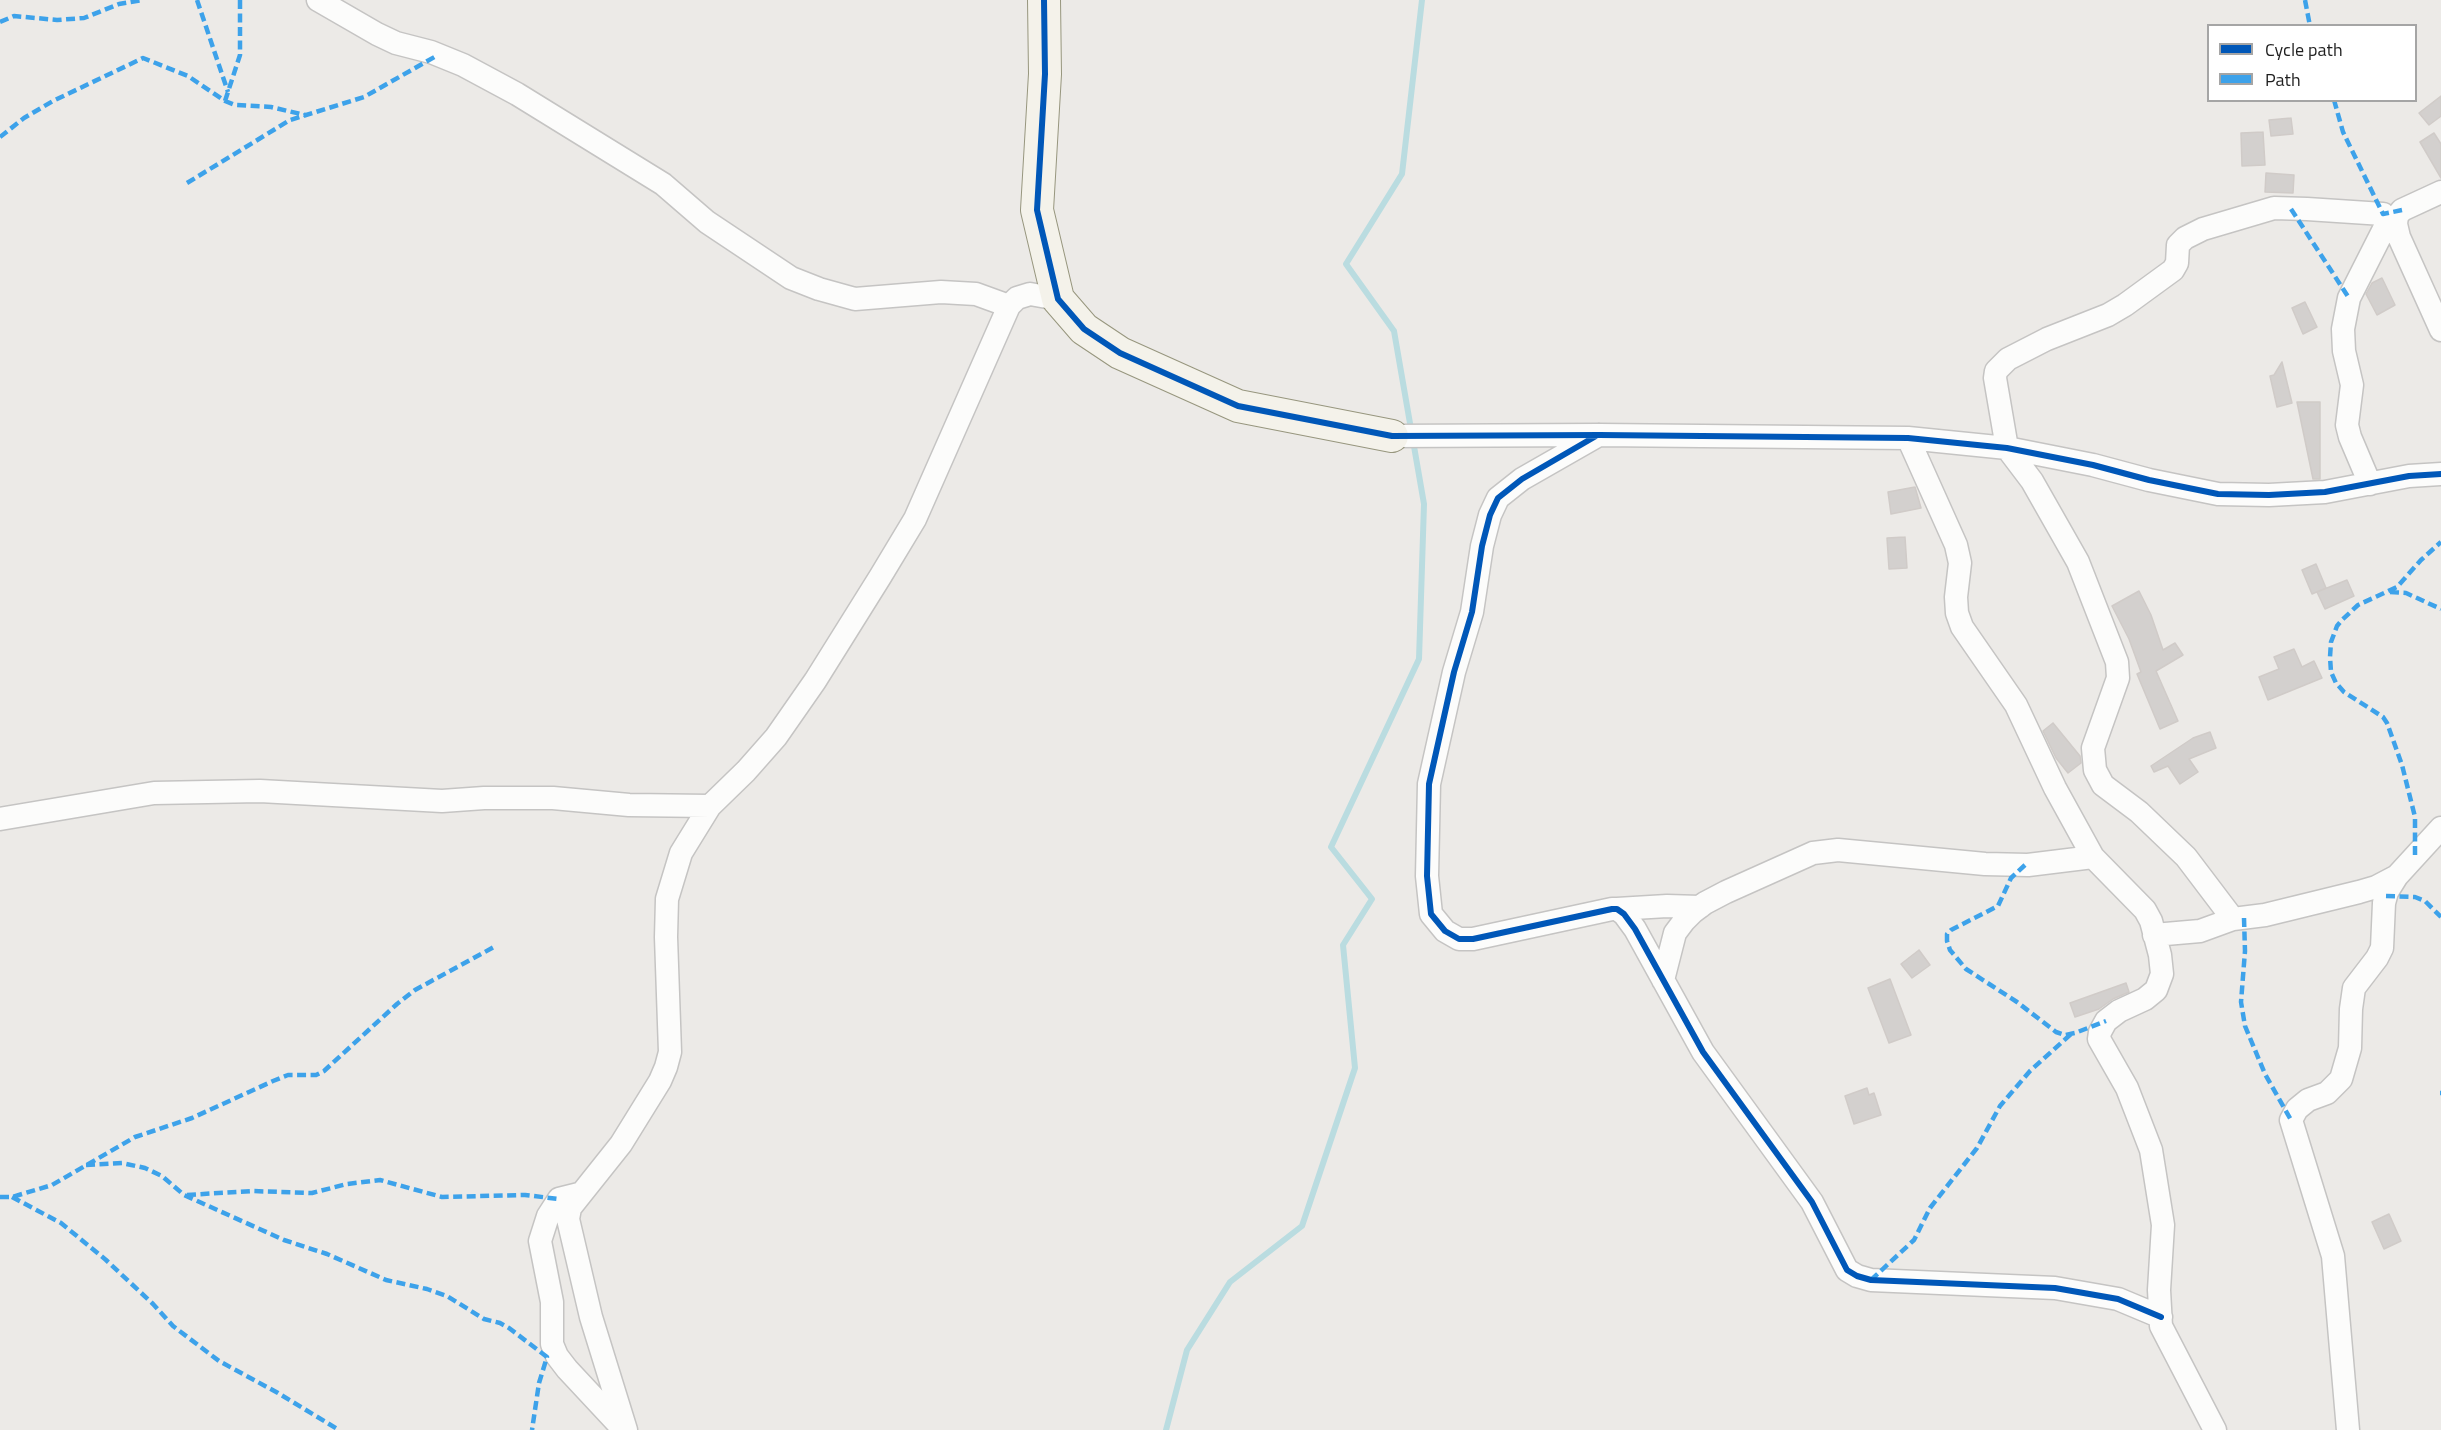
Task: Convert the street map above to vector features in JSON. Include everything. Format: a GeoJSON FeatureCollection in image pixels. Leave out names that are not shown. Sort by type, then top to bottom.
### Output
{"type":"FeatureCollection","features":[{"type":"Feature","properties":{"kind":"street"},"geometry":{"type":"LineString","coordinates":[[318,0],[396,43],[431,52],[463,65],[517,94],[663,184],[707,222],[791,278],[855,299],[941,292],[976,294],[1009,306]]}},
{"type":"Feature","properties":{"kind":"street"},"geometry":{"type":"LineString","coordinates":[[1044,0],[1045,74],[1037,210],[1058,299],[1084,329],[1120,353],[1238,406],[1392,436],[1599,435],[1908,438],[2007,447],[2218,494],[2270,495],[2314,492],[2409,476],[2441,474]]}},
{"type":"Feature","properties":{"kind":"street"},"geometry":{"type":"LineString","coordinates":[[2370,484],[2347,425],[2347,410],[2352,385],[2344,351],[2343,329],[2349,298],[2393,230],[2400,213],[2441,192]]}},
{"type":"Feature","properties":{"kind":"street"},"geometry":{"type":"LineString","coordinates":[[2233,919],[2186,857],[2139,812],[2118,798],[2103,784],[2095,770],[2093,748],[2118,678],[2117,662],[2078,562],[2032,481],[2007,447],[1995,378],[2000,366],[2047,339],[2108,315],[2173,270],[2177,263],[2178,245],[2185,238],[2203,229],[2274,208],[2383,214],[2441,330]]}},
{"type":"Feature","properties":{"kind":"street"},"geometry":{"type":"LineString","coordinates":[[625,1430],[591,1317],[568,1220],[570,1208],[621,1144],[660,1081],[666,1067],[670,1052],[666,958],[668,899],[681,853],[710,806],[746,771],[776,737],[815,681],[915,519],[1009,306],[1017,298],[1030,294],[1058,299]]}},
{"type":"Feature","properties":{"kind":"street"},"geometry":{"type":"LineString","coordinates":[[1599,435],[1522,479],[1498,498],[1490,515],[1482,546],[1472,612],[1454,672],[1429,784],[1427,876],[1431,914],[1445,931],[1460,939],[1473,939],[1617,909],[1700,907]]}},
{"type":"Feature","properties":{"kind":"street"},"geometry":{"type":"LineString","coordinates":[[1908,438],[1956,545],[1960,563],[1956,597],[1957,613],[1962,627],[2016,705],[2055,788],[2093,857],[2145,910],[2154,935],[2160,955],[2162,974],[2156,990],[2145,999],[2119,1011],[2106,1021],[2100,1032],[2099,1040],[2127,1088],[2151,1150],[2163,1225],[2159,1290],[2161,1326],[2216,1430]]}},
{"type":"Feature","properties":{"kind":"street"},"geometry":{"type":"LineString","coordinates":[[0,819],[154,793],[260,791],[442,801],[484,798],[554,798],[629,805],[710,806]]}},
{"type":"Feature","properties":{"kind":"street"},"geometry":{"type":"LineString","coordinates":[[2348,1430],[2333,1256],[2300,1147],[2291,1127],[2291,1120],[2297,1109],[2308,1100],[2327,1093],[2341,1079],[2350,1048],[2354,988],[2378,958],[2382,948],[2386,892],[2397,876],[2441,828]]}},
{"type":"Feature","properties":{"kind":"street"},"geometry":{"type":"LineString","coordinates":[[1663,980],[1675,933],[1684,921],[1700,907],[1726,892],[1813,853],[1838,850],[1985,864],[2028,865],[2093,857]]}},
{"type":"Feature","properties":{"kind":"street"},"geometry":{"type":"LineString","coordinates":[[2154,935],[2200,931],[2233,919],[2265,915],[2359,892],[2376,887],[2397,876]]}},
{"type":"Feature","properties":{"kind":"street"},"geometry":{"type":"LineString","coordinates":[[1617,909],[1635,928],[1703,1052],[1812,1202],[1847,1270],[1867,1280],[2055,1288],[2118,1299],[2160,1317]]}},
{"type":"Feature","properties":{"kind":"street"},"geometry":{"type":"LineString","coordinates":[[579,1194],[559,1199],[548,1216],[540,1242],[552,1302],[552,1344],[557,1356],[567,1369],[625,1430]]}},
{"type":"Feature","properties":{"kind":"building"},"geometry":{"type":"Polygon","coordinates":[[[2441,96],[2441,116],[2429,125],[2419,113],[2441,96]]]}},
{"type":"Feature","properties":{"kind":"building"},"geometry":{"type":"Polygon","coordinates":[[[2291,118],[2293,134],[2271,136],[2269,120],[2291,118]]]}},
{"type":"Feature","properties":{"kind":"building"},"geometry":{"type":"Polygon","coordinates":[[[2263,132],[2265,165],[2242,166],[2241,133],[2263,132]]]}},
{"type":"Feature","properties":{"kind":"building"},"geometry":{"type":"Polygon","coordinates":[[[2434,133],[2441,144],[2441,178],[2420,142],[2434,133]]]}},
{"type":"Feature","properties":{"kind":"building"},"geometry":{"type":"Polygon","coordinates":[[[2266,173],[2294,175],[2293,193],[2265,192],[2266,173]]]}},
{"type":"Feature","properties":{"kind":"building"},"geometry":{"type":"Polygon","coordinates":[[[2382,278],[2395,305],[2377,315],[2366,294],[2372,283],[2382,278]]]}},
{"type":"Feature","properties":{"kind":"building"},"geometry":{"type":"Polygon","coordinates":[[[2305,302],[2317,327],[2303,334],[2292,308],[2305,302]]]}},
{"type":"Feature","properties":{"kind":"building"},"geometry":{"type":"Polygon","coordinates":[[[2282,362],[2292,403],[2277,407],[2270,376],[2274,375],[2282,362]]]}},
{"type":"Feature","properties":{"kind":"building"},"geometry":{"type":"Polygon","coordinates":[[[2297,402],[2320,402],[2320,479],[2313,479],[2297,402]]]}},
{"type":"Feature","properties":{"kind":"building"},"geometry":{"type":"Polygon","coordinates":[[[1915,487],[1921,508],[1891,514],[1888,492],[1915,487]]]}},
{"type":"Feature","properties":{"kind":"building"},"geometry":{"type":"Polygon","coordinates":[[[1905,537],[1907,568],[1889,569],[1887,538],[1905,537]]]}},
{"type":"Feature","properties":{"kind":"building"},"geometry":{"type":"Polygon","coordinates":[[[2316,564],[2326,588],[2312,594],[2302,570],[2316,564]]]}},
{"type":"Feature","properties":{"kind":"building"},"geometry":{"type":"Polygon","coordinates":[[[2347,580],[2354,596],[2325,609],[2317,592],[2347,580]]]}},
{"type":"Feature","properties":{"kind":"building"},"geometry":{"type":"Polygon","coordinates":[[[2139,591],[2151,615],[2163,650],[2175,643],[2183,655],[2156,671],[2178,721],[2160,729],[2137,674],[2141,672],[2129,639],[2112,606],[2139,591]]]}},
{"type":"Feature","properties":{"kind":"building"},"geometry":{"type":"Polygon","coordinates":[[[2294,649],[2302,667],[2314,661],[2322,678],[2268,700],[2259,677],[2279,669],[2274,657],[2294,649]]]}},
{"type":"Feature","properties":{"kind":"building"},"geometry":{"type":"Polygon","coordinates":[[[2053,723],[2080,756],[2081,763],[2068,773],[2056,758],[2043,731],[2053,723]]]}},
{"type":"Feature","properties":{"kind":"building"},"geometry":{"type":"Polygon","coordinates":[[[2210,732],[2216,748],[2189,759],[2198,772],[2180,784],[2168,766],[2154,772],[2151,766],[2193,738],[2210,732]]]}},
{"type":"Feature","properties":{"kind":"building"},"geometry":{"type":"Polygon","coordinates":[[[1919,950],[1930,965],[1912,978],[1901,964],[1919,950]]]}},
{"type":"Feature","properties":{"kind":"building"},"geometry":{"type":"Polygon","coordinates":[[[1890,979],[1911,1035],[1889,1043],[1868,988],[1890,979]]]}},
{"type":"Feature","properties":{"kind":"building"},"geometry":{"type":"Polygon","coordinates":[[[2126,983],[2129,992],[2099,1009],[2075,1017],[2070,1003],[2126,983]]]}},
{"type":"Feature","properties":{"kind":"building"},"geometry":{"type":"Polygon","coordinates":[[[1867,1088],[1869,1095],[1874,1093],[1881,1115],[1854,1124],[1845,1096],[1867,1088]]]}},
{"type":"Feature","properties":{"kind":"building"},"geometry":{"type":"Polygon","coordinates":[[[2389,1214],[2401,1241],[2384,1249],[2372,1222],[2389,1214]]]}},
{"type":"Feature","properties":{"kind":"waterway"},"geometry":{"type":"LineString","coordinates":[[1166,1430],[1187,1350],[1230,1282],[1302,1226],[1355,1068],[1343,945],[1372,899],[1331,847],[1419,659],[1424,504],[1394,331],[1346,264],[1402,174],[1422,0]]}},
{"type":"Feature","properties":{"kind":"marked path"},"geometry":{"type":"LineString","coordinates":[[0,22],[14,16],[57,20],[84,18],[119,4],[142,0]]}},
{"type":"Feature","properties":{"kind":"marked path"},"geometry":{"type":"LineString","coordinates":[[197,0],[228,92]]}},
{"type":"Feature","properties":{"kind":"marked path"},"geometry":{"type":"LineString","coordinates":[[225,101],[240,55],[240,0]]}},
{"type":"Feature","properties":{"kind":"marked path"},"geometry":{"type":"LineString","coordinates":[[2305,0],[2310,24]]}},
{"type":"Feature","properties":{"kind":"marked path"},"geometry":{"type":"LineString","coordinates":[[187,183],[290,120],[364,97],[438,55]]}},
{"type":"Feature","properties":{"kind":"marked path"},"geometry":{"type":"LineString","coordinates":[[0,137],[24,118],[53,101],[143,58],[188,76],[225,101],[235,105],[271,107],[305,115]]}},
{"type":"Feature","properties":{"kind":"marked path"},"geometry":{"type":"LineString","coordinates":[[2335,102],[2343,132],[2383,214],[2402,210]]}},
{"type":"Feature","properties":{"kind":"marked path"},"geometry":{"type":"LineString","coordinates":[[2291,209],[2349,298]]}},
{"type":"Feature","properties":{"kind":"marked path"},"geometry":{"type":"LineString","coordinates":[[2415,855],[2415,817],[2402,765],[2387,723],[2383,717],[2344,692],[2336,683],[2331,672],[2331,642],[2337,626],[2358,605],[2397,587],[2441,542]]}},
{"type":"Feature","properties":{"kind":"marked path"},"geometry":{"type":"LineString","coordinates":[[2390,592],[2406,593],[2441,609]]}},
{"type":"Feature","properties":{"kind":"marked path"},"geometry":{"type":"LineString","coordinates":[[2025,865],[2011,878],[1998,906],[1947,934],[1950,950],[1966,969],[2017,1002],[2056,1032],[2065,1035],[2075,1033],[2106,1021]]}},
{"type":"Feature","properties":{"kind":"marked path"},"geometry":{"type":"LineString","coordinates":[[2386,896],[2415,897],[2425,901],[2441,917]]}},
{"type":"Feature","properties":{"kind":"marked path"},"geometry":{"type":"LineString","coordinates":[[2244,918],[2245,951],[2241,1002],[2245,1026],[2265,1074],[2291,1120]]}},
{"type":"Feature","properties":{"kind":"marked path"},"geometry":{"type":"LineString","coordinates":[[0,1197],[12,1197],[52,1185],[135,1137],[192,1118],[288,1075],[316,1075],[324,1071],[415,990],[494,947]]}},
{"type":"Feature","properties":{"kind":"marked path"},"geometry":{"type":"LineString","coordinates":[[1871,1280],[1914,1240],[1930,1208],[1977,1148],[2000,1106],[2030,1071],[2071,1034]]}},
{"type":"Feature","properties":{"kind":"marked path"},"geometry":{"type":"LineString","coordinates":[[86,1165],[122,1163],[145,1168],[162,1176],[184,1195],[284,1240],[327,1254],[386,1280],[447,1296],[484,1319],[509,1328],[547,1357],[539,1383],[532,1430]]}},
{"type":"Feature","properties":{"kind":"marked path"},"geometry":{"type":"LineString","coordinates":[[187,1195],[252,1191],[312,1193],[347,1184],[380,1180],[442,1197],[525,1195],[559,1199]]}},
{"type":"Feature","properties":{"kind":"marked path"},"geometry":{"type":"LineString","coordinates":[[12,1197],[61,1223],[106,1260],[173,1326],[219,1361],[339,1430]]}},
{"type":"Feature","properties":{"kind":"cycle path"},"geometry":{"type":"LineString","coordinates":[[1044,0],[1045,74],[1037,210],[1058,299],[1084,329],[1120,353],[1238,406],[1392,436],[1599,435],[1908,438],[2007,448],[2218,494],[2269,495],[2325,492],[2409,476],[2441,474]]}},
{"type":"Feature","properties":{"kind":"cycle path"},"geometry":{"type":"LineString","coordinates":[[1596,436],[1522,479],[1498,498],[1490,515],[1482,546],[1472,612],[1454,672],[1429,784],[1427,876],[1431,914],[1445,931],[1459,939],[1473,939],[1612,909],[1617,909],[1624,914],[1635,929],[1703,1052],[1812,1202],[1847,1270],[1857,1276],[1871,1280],[2055,1288],[2118,1299],[2161,1317]]}}]}
